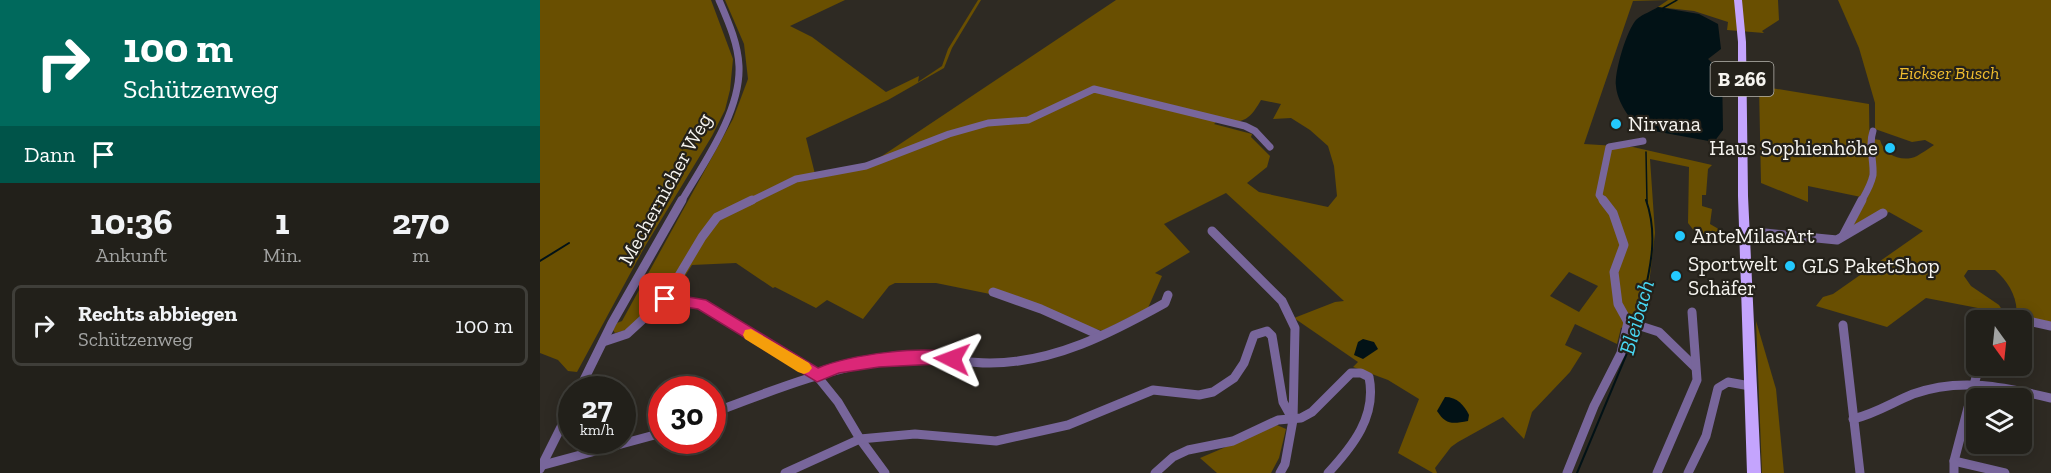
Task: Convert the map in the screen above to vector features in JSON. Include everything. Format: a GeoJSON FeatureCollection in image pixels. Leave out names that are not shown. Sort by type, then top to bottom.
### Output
{"type":"FeatureCollection","features":[{"type":"Feature","properties":{"kind":"main road","name":"B 266"},"geometry":{"type":"LineString","coordinates":[[1738,0],[1742,42],[1745,231],[1754,473]]}},
{"type":"Feature","properties":{"kind":"street","name":"Mechernicher Weg"},"geometry":{"type":"LineString","coordinates":[[586,376],[664,229],[718,138],[736,96],[741,70],[740,59],[734,35],[718,0]]}},
{"type":"Feature","properties":{"kind":"street"},"geometry":{"type":"LineString","coordinates":[[603,342],[627,334],[665,299],[702,237],[717,217],[796,179],[866,166],[949,134],[988,123],[1028,120],[1094,89],[1245,126],[1255,131],[1270,147]]}},
{"type":"Feature","properties":{"kind":"street"},"geometry":{"type":"LineString","coordinates":[[1843,236],[1870,186],[1873,173],[1870,140],[1873,130]]}},
{"type":"Feature","properties":{"kind":"street"},"geometry":{"type":"LineString","coordinates":[[1643,141],[1611,145],[1605,158],[1605,172],[1600,184],[1599,195],[1613,213],[1624,245],[1614,272],[1618,303],[1635,323],[1659,332],[1695,367]]}},
{"type":"Feature","properties":{"kind":"street"},"geometry":{"type":"LineString","coordinates":[[1745,231],[1837,240],[1882,213]]}},
{"type":"Feature","properties":{"kind":"street"},"geometry":{"type":"LineString","coordinates":[[1212,231],[1282,301],[1295,328],[1293,420],[1285,464],[1280,473]]}},
{"type":"Feature","properties":{"kind":"street"},"geometry":{"type":"LineString","coordinates":[[993,292],[1041,309],[1099,335]]}},
{"type":"Feature","properties":{"kind":"street"},"geometry":{"type":"LineString","coordinates":[[726,408],[837,367],[934,357],[989,363],[1027,362],[1063,352],[1099,335],[1166,303],[1168,295]]}},
{"type":"Feature","properties":{"kind":"street"},"geometry":{"type":"LineString","coordinates":[[665,299],[701,304],[817,376],[838,402],[860,439],[885,473]]}},
{"type":"Feature","properties":{"kind":"street"},"geometry":{"type":"LineString","coordinates":[[1657,473],[1697,380],[1692,312]]}},
{"type":"Feature","properties":{"kind":"street"},"geometry":{"type":"LineString","coordinates":[[2032,322],[2051,326]]}},
{"type":"Feature","properties":{"kind":"street"},"geometry":{"type":"LineString","coordinates":[[1567,473],[1594,406],[1635,323]]}},
{"type":"Feature","properties":{"kind":"street"},"geometry":{"type":"LineString","coordinates":[[1843,325],[1860,473]]}},
{"type":"Feature","properties":{"kind":"street"},"geometry":{"type":"LineString","coordinates":[[785,473],[860,439],[915,434],[996,441],[1068,425],[1153,390],[1206,394],[1234,378],[1244,363],[1254,335],[1267,331],[1272,336],[1283,402],[1293,420]]}},
{"type":"Feature","properties":{"kind":"street"},"geometry":{"type":"LineString","coordinates":[[1155,473],[1173,457],[1188,450],[1233,441],[1278,420],[1293,420],[1312,412],[1351,373],[1361,372],[1369,377],[1372,386],[1372,401],[1360,432],[1339,462],[1328,473]]}},
{"type":"Feature","properties":{"kind":"street"},"geometry":{"type":"LineString","coordinates":[[1954,473],[1954,461],[1976,376]]}},
{"type":"Feature","properties":{"kind":"street"},"geometry":{"type":"LineString","coordinates":[[1688,473],[1706,436],[1718,388],[1721,384],[1730,382],[1750,386]]}},
{"type":"Feature","properties":{"kind":"street"},"geometry":{"type":"LineString","coordinates":[[1853,419],[1866,417],[1915,394],[1974,382],[2051,398]]}},
{"type":"Feature","properties":{"kind":"street"},"geometry":{"type":"LineString","coordinates":[[541,467],[558,433]]}},
{"type":"Feature","properties":{"kind":"street"},"geometry":{"type":"LineString","coordinates":[[541,467],[648,437]]}},
{"type":"Feature","properties":{"kind":"street"},"geometry":{"type":"LineString","coordinates":[[1954,461],[2005,473]]}},
{"type":"Feature","properties":{"kind":"green space"},"geometry":{"type":"Polygon","coordinates":[[[540,0],[711,0],[733,59],[730,90],[725,110],[712,136],[644,248],[577,372],[568,371],[558,360],[540,353],[540,0]]]}},
{"type":"Feature","properties":{"kind":"green space"},"geometry":{"type":"Polygon","coordinates":[[[725,0],[845,0],[790,26],[812,37],[886,92],[919,76],[918,82],[942,66],[948,49],[978,0],[981,0],[952,48],[944,68],[888,100],[806,138],[815,174],[873,162],[1116,0],[1668,0],[1633,1],[1584,144],[1633,147],[1712,165],[1708,169],[1706,195],[1702,195],[1702,206],[1712,209],[1710,224],[1722,231],[1720,239],[1695,232],[1688,223],[1689,167],[1650,159],[1655,233],[1645,318],[1621,328],[1617,344],[1575,324],[1565,345],[1582,353],[1570,372],[1532,412],[1524,439],[1503,417],[1451,447],[1435,468],[1437,473],[1433,473],[1398,453],[1419,399],[1388,380],[1353,367],[1358,362],[1294,318],[1335,302],[1344,301],[1226,193],[1164,224],[1190,252],[1155,273],[1162,276],[1148,308],[1102,331],[990,294],[936,283],[895,283],[889,286],[863,319],[827,300],[816,308],[773,288],[736,263],[692,265],[672,296],[626,330],[615,333],[613,330],[617,323],[622,321],[733,119],[748,79],[744,44],[725,0]],[[1261,100],[1252,113],[1243,120],[1217,121],[1214,124],[1252,134],[1251,137],[1270,156],[1267,167],[1247,183],[1259,192],[1328,207],[1337,196],[1334,166],[1328,146],[1310,130],[1291,118],[1273,119],[1281,104],[1261,100]],[[1569,272],[1550,296],[1579,312],[1598,286],[1569,272]]]}},
{"type":"Feature","properties":{"kind":"green space"},"geometry":{"type":"Polygon","coordinates":[[[1668,0],[1778,0],[1779,20],[1762,31],[1764,33],[1727,30],[1728,22],[1694,11],[1658,7],[1668,0]]]}},
{"type":"Feature","properties":{"kind":"green space","name":"Eickser Busch"},"geometry":{"type":"Polygon","coordinates":[[[1838,0],[2051,0],[2051,324],[2032,320],[2032,310],[2016,310],[2012,291],[1995,270],[1968,270],[1964,276],[1971,286],[1999,305],[2002,310],[1988,310],[1926,298],[1887,327],[1816,306],[1823,297],[1833,294],[1923,231],[1889,212],[1851,230],[1870,192],[1873,139],[1880,140],[1890,154],[1905,159],[1917,156],[1934,145],[1925,140],[1912,142],[1875,129],[1875,103],[1859,48],[1838,0]]]}},
{"type":"Feature","properties":{"kind":"green space"},"geometry":{"type":"Polygon","coordinates":[[[1759,86],[1869,104],[1869,185],[1861,197],[1808,186],[1808,202],[1761,183],[1759,86]]]}},
{"type":"Feature","properties":{"kind":"green space"},"geometry":{"type":"Polygon","coordinates":[[[1756,321],[1776,389],[1784,473],[1762,473],[1756,321]]]}},
{"type":"Feature","properties":{"kind":"green space"},"geometry":{"type":"Polygon","coordinates":[[[1277,425],[1286,429],[1279,458],[1271,473],[1217,473],[1200,458],[1277,425]]]}},
{"type":"Feature","properties":{"kind":"shaded area"},"geometry":{"type":"Polygon","coordinates":[[[1658,7],[1699,14],[1718,24],[1721,49],[1708,59],[1722,72],[1723,130],[1714,142],[1643,129],[1629,116],[1619,98],[1616,86],[1617,71],[1629,31],[1637,19],[1658,7]]]}},
{"type":"Feature","properties":{"kind":"shaded area"},"geometry":{"type":"Polygon","coordinates":[[[1363,339],[1374,342],[1378,349],[1363,359],[1354,355],[1358,342],[1363,339]]]}},
{"type":"Feature","properties":{"kind":"shaded area"},"geometry":{"type":"Polygon","coordinates":[[[1445,397],[1453,398],[1462,405],[1469,415],[1468,421],[1454,423],[1443,419],[1437,411],[1445,397]]]}},
{"type":"Feature","properties":{"kind":"waterway","name":"Bleibach"},"geometry":{"type":"LineString","coordinates":[[1663,11],[1663,8],[1677,0]]}},
{"type":"Feature","properties":{"kind":"waterway","name":"Bleibach"},"geometry":{"type":"LineString","coordinates":[[1646,152],[1647,202]]}},
{"type":"Feature","properties":{"kind":"waterway","name":"Bleibach"},"geometry":{"type":"LineString","coordinates":[[1638,324],[1652,247],[1652,231],[1646,200]]}},
{"type":"Feature","properties":{"kind":"waterway"},"geometry":{"type":"LineString","coordinates":[[540,261],[569,243]]}},
{"type":"Feature","properties":{"kind":"waterway","name":"Bleibach"},"geometry":{"type":"LineString","coordinates":[[1577,473],[1637,329]]}},
{"type":"Feature","properties":{"kind":"slow traffic"},"geometry":{"type":"LineString","coordinates":[[751,335],[804,368]]}},
{"type":"Feature","properties":{"kind":"place","name":"Nirvana"},"geometry":{"type":"Point","coordinates":[1616,124]}},
{"type":"Feature","properties":{"kind":"place","name":"Haus Sophienhöhe"},"geometry":{"type":"Point","coordinates":[1890,148]}},
{"type":"Feature","properties":{"kind":"place","name":"AnteMilasArt"},"geometry":{"type":"Point","coordinates":[1680,236]}},
{"type":"Feature","properties":{"kind":"place","name":"GLS PaketShop"},"geometry":{"type":"Point","coordinates":[1790,266]}},
{"type":"Feature","properties":{"kind":"place","name":"Sportwelt Schäfer"},"geometry":{"type":"Point","coordinates":[1676,276]}},
{"type":"Feature","properties":{"kind":"route"},"geometry":{"type":"LineString","coordinates":[[665,299],[695,301],[701,304],[817,376],[837,367],[879,360],[934,357],[952,359]]}}]}
